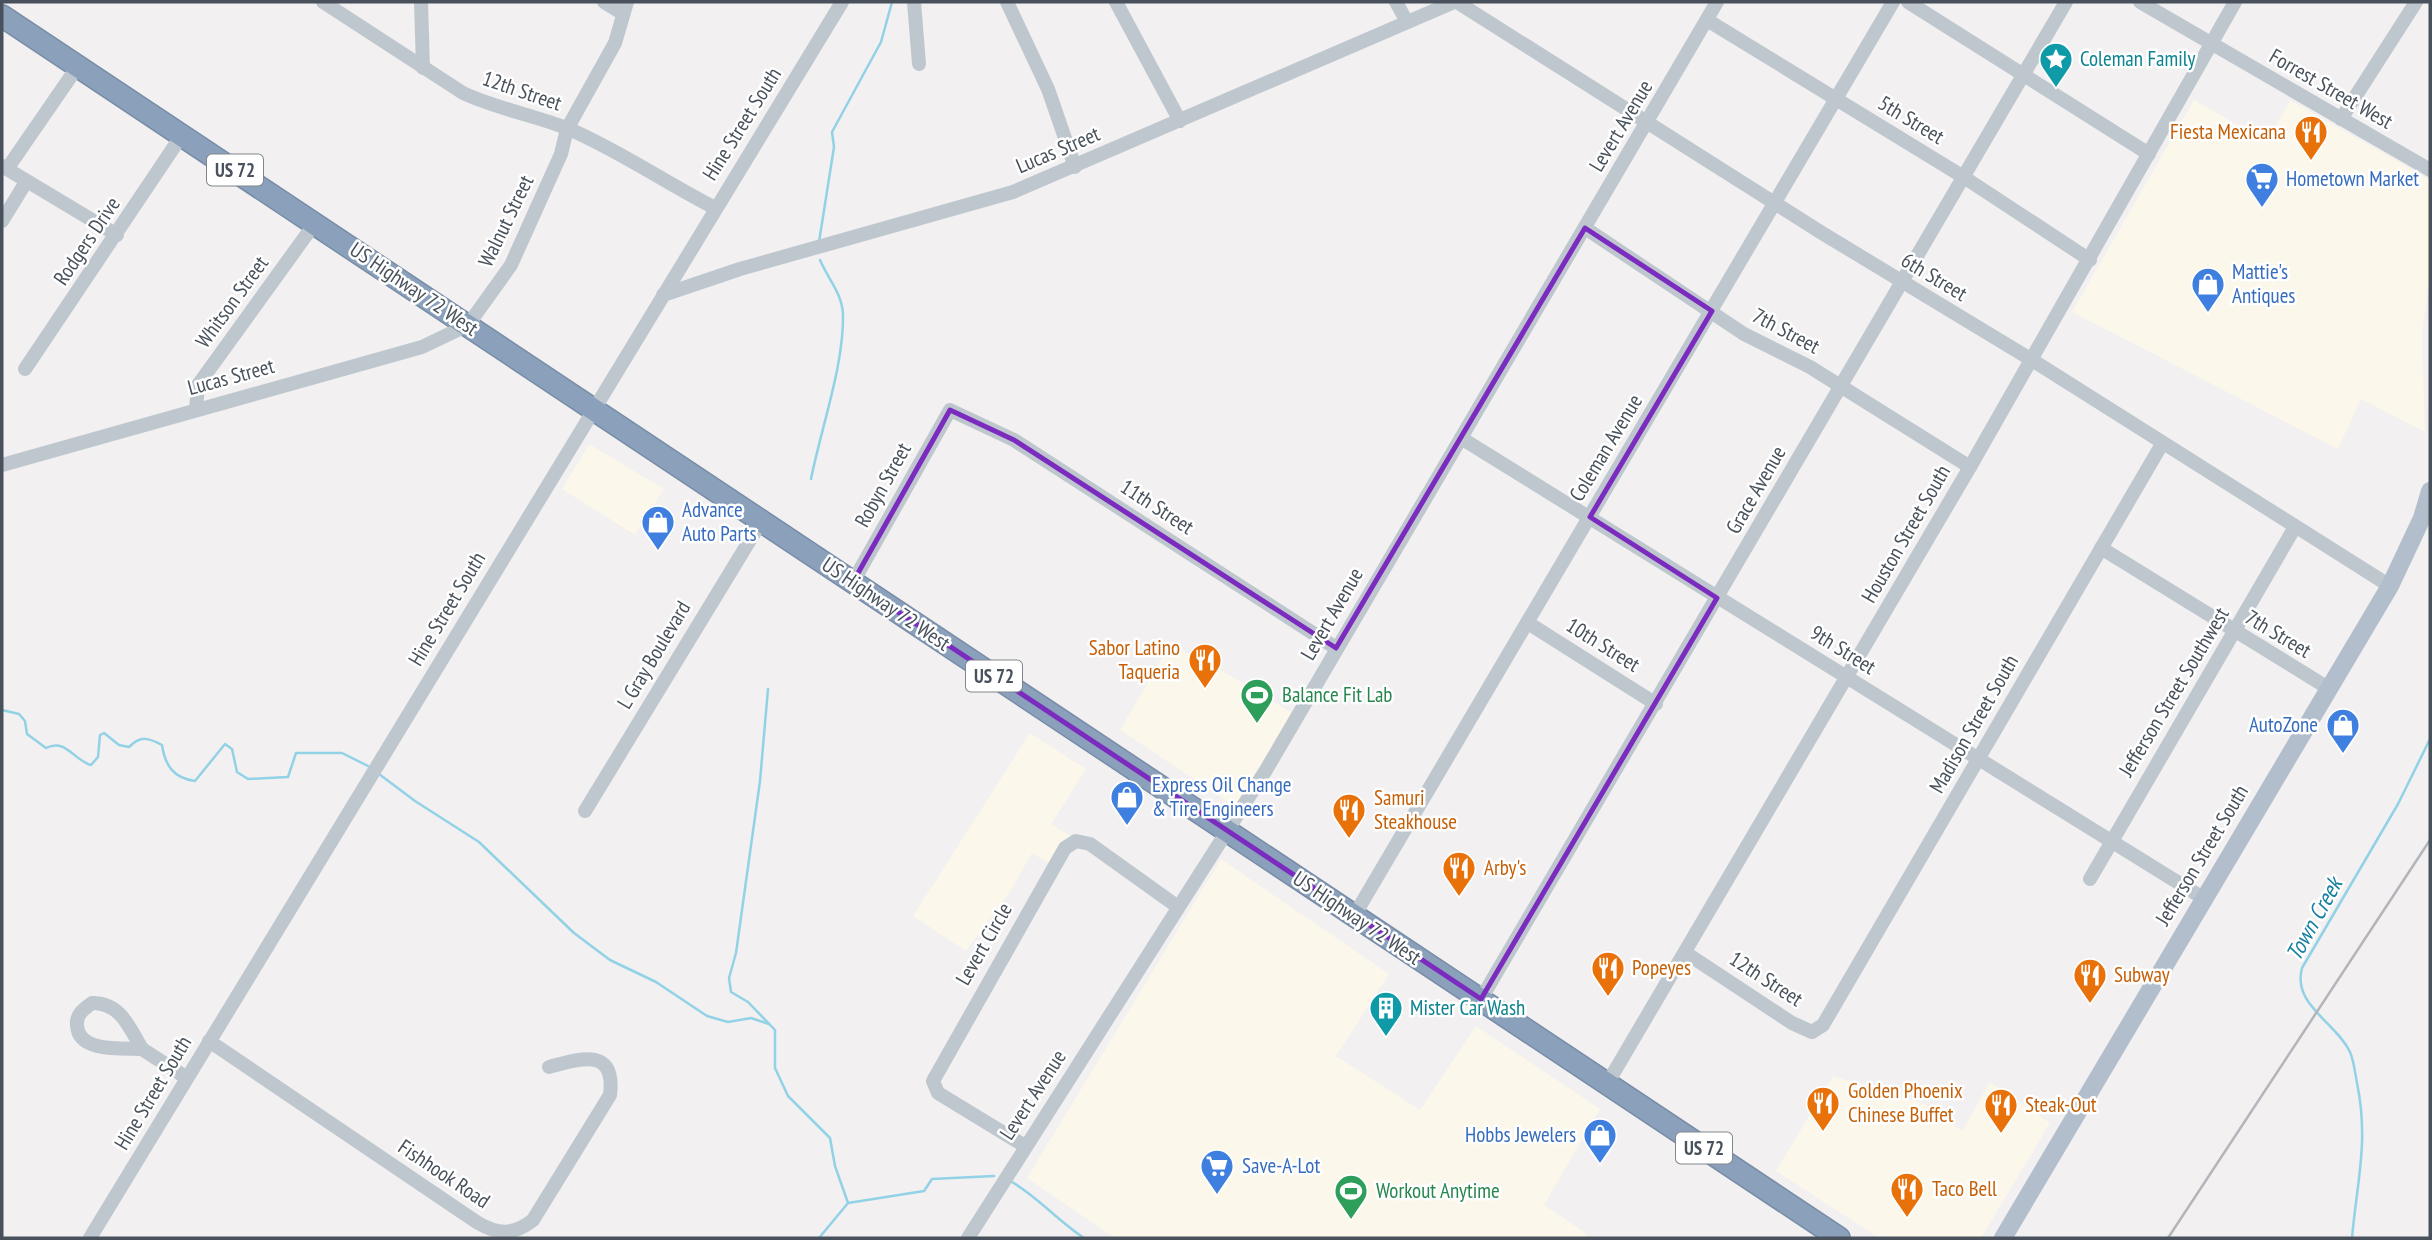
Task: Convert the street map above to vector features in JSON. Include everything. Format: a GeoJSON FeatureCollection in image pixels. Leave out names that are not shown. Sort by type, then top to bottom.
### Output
{"type":"FeatureCollection","features":[{"type":"Feature","properties":{"kind":"highway","name":"US Highway 72 West"},"geometry":{"type":"LineString","coordinates":[[2,16],[1839,1238]]}},
{"type":"Feature","properties":{"kind":"main road","name":"Jefferson Street South"},"geometry":{"type":"LineString","coordinates":[[2003,1238],[2390,586],[2422,518],[2430,491]]}},
{"type":"Feature","properties":{"kind":"street","name":"12th Street"},"geometry":{"type":"LineString","coordinates":[[323,2],[423,68],[487,104],[567,128],[607,147],[715,208]]}},
{"type":"Feature","properties":{"kind":"street"},"geometry":{"type":"LineString","coordinates":[[421,2],[423,68]]}},
{"type":"Feature","properties":{"kind":"street"},"geometry":{"type":"LineString","coordinates":[[604,2],[624,7]]}},
{"type":"Feature","properties":{"kind":"street","name":"Hine Street South"},"geometry":{"type":"LineString","coordinates":[[89,1238],[842,2]]}},
{"type":"Feature","properties":{"kind":"street"},"geometry":{"type":"LineString","coordinates":[[914,2],[919,64]]}},
{"type":"Feature","properties":{"kind":"street"},"geometry":{"type":"LineString","coordinates":[[1007,2],[1048,89],[1075,167]]}},
{"type":"Feature","properties":{"kind":"street"},"geometry":{"type":"LineString","coordinates":[[1116,2],[1180,121]]}},
{"type":"Feature","properties":{"kind":"street"},"geometry":{"type":"LineString","coordinates":[[1396,2],[1407,22]]}},
{"type":"Feature","properties":{"kind":"street","name":"Lucas Street"},"geometry":{"type":"LineString","coordinates":[[663,295],[740,269],[988,200],[1075,167],[1455,2]]}},
{"type":"Feature","properties":{"kind":"street","name":"6th Street"},"geometry":{"type":"LineString","coordinates":[[1455,2],[2390,586]]}},
{"type":"Feature","properties":{"kind":"street","name":"Levert Avenue"},"geometry":{"type":"LineString","coordinates":[[968,1238],[1266,770],[1717,2]]}},
{"type":"Feature","properties":{"kind":"street","name":"Coleman Avenue"},"geometry":{"type":"LineString","coordinates":[[1354,916],[1893,2]]}},
{"type":"Feature","properties":{"kind":"street"},"geometry":{"type":"LineString","coordinates":[[1908,2],[2149,154]]}},
{"type":"Feature","properties":{"kind":"street","name":"Grace Avenue"},"geometry":{"type":"LineString","coordinates":[[1481,999],[2066,2]]}},
{"type":"Feature","properties":{"kind":"street","name":"Forrest Street West"},"geometry":{"type":"LineString","coordinates":[[2140,2],[2430,170]]}},
{"type":"Feature","properties":{"kind":"street","name":"Houston Street South"},"geometry":{"type":"LineString","coordinates":[[1607,1084],[1970,467],[2235,2]]}},
{"type":"Feature","properties":{"kind":"street"},"geometry":{"type":"LineString","coordinates":[[2342,119],[2416,2]]}},
{"type":"Feature","properties":{"kind":"street","name":"Walnut Street"},"geometry":{"type":"LineString","coordinates":[[468,326],[511,265],[561,154],[567,128],[615,43],[624,7]]}},
{"type":"Feature","properties":{"kind":"street","name":"5th Street"},"geometry":{"type":"LineString","coordinates":[[1707,20],[1962,176],[2090,260]]}},
{"type":"Feature","properties":{"kind":"street"},"geometry":{"type":"LineString","coordinates":[[78,66],[5,168],[117,235]]}},
{"type":"Feature","properties":{"kind":"street","name":"Rodgers Drive"},"geometry":{"type":"LineString","coordinates":[[24,369],[182,135]]}},
{"type":"Feature","properties":{"kind":"street"},"geometry":{"type":"LineString","coordinates":[[2,221],[26,182]]}},
{"type":"Feature","properties":{"kind":"street","name":"Whitson Street"},"geometry":{"type":"LineString","coordinates":[[196,409],[198,385],[315,223]]}},
{"type":"Feature","properties":{"kind":"street","name":"7th Street"},"geometry":{"type":"LineString","coordinates":[[1584,228],[1744,334],[1841,386],[1970,467]]}},
{"type":"Feature","properties":{"kind":"street","name":"Lucas Street"},"geometry":{"type":"LineString","coordinates":[[2,465],[422,347],[468,326]]}},
{"type":"Feature","properties":{"kind":"street","name":"Robyn Street"},"geometry":{"type":"LineString","coordinates":[[853,582],[950,410]]}},
{"type":"Feature","properties":{"kind":"street","name":"11th Street"},"geometry":{"type":"LineString","coordinates":[[950,410],[1014,440],[1336,648]]}},
{"type":"Feature","properties":{"kind":"street","name":"9th Street"},"geometry":{"type":"LineString","coordinates":[[1461,438],[2203,898]]}},
{"type":"Feature","properties":{"kind":"street","name":"Madison Street South"},"geometry":{"type":"LineString","coordinates":[[1823,1025],[2162,444]]}},
{"type":"Feature","properties":{"kind":"street","name":"L Gray Boulevard"},"geometry":{"type":"LineString","coordinates":[[585,811],[761,522]]}},
{"type":"Feature","properties":{"kind":"street","name":"Jefferson Street Southwest"},"geometry":{"type":"LineString","coordinates":[[2090,879],[2295,527]]}},
{"type":"Feature","properties":{"kind":"street","name":"7th Street"},"geometry":{"type":"LineString","coordinates":[[2101,548],[2328,688]]}},
{"type":"Feature","properties":{"kind":"street","name":"10th Street"},"geometry":{"type":"LineString","coordinates":[[1528,623],[1656,704]]}},
{"type":"Feature","properties":{"kind":"street","name":"Levert Circle"},"geometry":{"type":"LineString","coordinates":[[1025,1146],[938,1093],[933,1081],[1065,848],[1076,841],[1090,844],[1178,906]]}},
{"type":"Feature","properties":{"kind":"street","name":"12th Street"},"geometry":{"type":"LineString","coordinates":[[1686,953],[1792,1023],[1812,1032],[1823,1025]]}},
{"type":"Feature","properties":{"kind":"street"},"geometry":{"type":"LineString","coordinates":[[142,1049],[88,1043],[79,1035],[76,1022],[81,1011],[92,1003],[104,1003],[116,1009],[142,1049],[187,1078]]}},
{"type":"Feature","properties":{"kind":"street","name":"Fishhook Road"},"geometry":{"type":"LineString","coordinates":[[209,1041],[478,1223],[501,1232],[513,1232],[533,1220],[610,1094],[608,1070],[600,1061],[588,1057],[550,1068]]}},
{"type":"Feature","properties":{"kind":"highlighted area"},"geometry":{"type":"Polygon","coordinates":[[[1585,228],[1712,311],[1590,517],[1717,598],[1481,999],[853,582],[950,410],[1014,440],[1336,648],[1585,228]]]}},
{"type":"Feature","properties":{"kind":"shaded area"},"geometry":{"type":"Polygon","coordinates":[[[2194,100],[2267,142],[2290,100],[2430,180],[2430,276],[2422,333],[2425,432],[2361,399],[2338,449],[2072,312],[2194,100]]]}},
{"type":"Feature","properties":{"kind":"shaded area"},"geometry":{"type":"Polygon","coordinates":[[[589,444],[664,489],[635,535],[562,489],[589,444]]]}},
{"type":"Feature","properties":{"kind":"shaded area"},"geometry":{"type":"Polygon","coordinates":[[[1170,644],[1224,672],[1294,714],[1236,807],[1120,730],[1170,644]]]}},
{"type":"Feature","properties":{"kind":"shaded area"},"geometry":{"type":"Polygon","coordinates":[[[1030,733],[1086,769],[1051,824],[1072,837],[1054,866],[1032,853],[1011,890],[966,951],[913,916],[1030,733]]]}},
{"type":"Feature","properties":{"kind":"shaded area"},"geometry":{"type":"Polygon","coordinates":[[[1221,859],[1389,974],[1336,1056],[1420,1110],[1476,1026],[1600,1109],[1544,1205],[1587,1234],[1585,1238],[1115,1238],[1027,1178],[1221,859]]]}},
{"type":"Feature","properties":{"kind":"shaded area"},"geometry":{"type":"Polygon","coordinates":[[[1833,1076],[1926,1105],[1962,1131],[1990,1082],[2050,1123],[1981,1238],[1879,1238],[1776,1171],[1833,1076]]]}},
{"type":"Feature","properties":{"kind":"waterway"},"geometry":{"type":"LineString","coordinates":[[819,242],[834,147],[832,132],[881,42],[892,2]]}},
{"type":"Feature","properties":{"kind":"waterway"},"geometry":{"type":"LineString","coordinates":[[811,479],[836,376],[843,314],[840,299],[820,260]]}},
{"type":"Feature","properties":{"kind":"waterway"},"geometry":{"type":"LineString","coordinates":[[768,689],[760,781],[736,953],[729,978],[731,992],[748,1002],[775,1030],[775,1068],[788,1096],[830,1138],[835,1166],[848,1203]]}},
{"type":"Feature","properties":{"kind":"waterway"},"geometry":{"type":"LineString","coordinates":[[2,710],[19,714],[25,721],[27,734],[46,748],[59,746],[91,765],[98,757],[100,735],[104,733],[119,745],[129,747],[141,739],[153,741],[162,745],[165,759],[176,774],[195,781],[225,744],[232,749],[237,772],[248,779],[288,777],[296,753],[342,753],[368,766]]}},
{"type":"Feature","properties":{"kind":"waterway","name":"Town Creek"},"geometry":{"type":"LineString","coordinates":[[2352,1238],[2362,1143],[2354,1067],[2344,1041],[2317,1013],[2303,993],[2302,968],[2398,804],[2430,739]]}},
{"type":"Feature","properties":{"kind":"waterway"},"geometry":{"type":"LineString","coordinates":[[379,774],[479,842],[574,933],[610,960],[656,982],[707,1016],[728,1022],[751,1018],[769,1024]]}},
{"type":"Feature","properties":{"kind":"waterway"},"geometry":{"type":"LineString","coordinates":[[819,1238],[848,1203],[924,1191],[932,1179],[994,1176]]}},
{"type":"Feature","properties":{"kind":"waterway"},"geometry":{"type":"LineString","coordinates":[[1012,1182],[1084,1238]]}},
{"type":"Feature","properties":{"kind":"railway"},"geometry":{"type":"LineString","coordinates":[[2168,1238],[2430,840]]}},
{"type":"Feature","properties":{"kind":"place","name":"Coleman Family"},"geometry":{"type":"Point","coordinates":[2056,89]}},
{"type":"Feature","properties":{"kind":"place","name":"Fiesta Mexicana"},"geometry":{"type":"Point","coordinates":[2311,162]}},
{"type":"Feature","properties":{"kind":"place","name":"Hometown Market"},"geometry":{"type":"Point","coordinates":[2262,209]}},
{"type":"Feature","properties":{"kind":"place","name":"Mattie's Antiques"},"geometry":{"type":"Point","coordinates":[2208,314]}},
{"type":"Feature","properties":{"kind":"place","name":"Advance Auto Parts"},"geometry":{"type":"Point","coordinates":[658,552]}},
{"type":"Feature","properties":{"kind":"place","name":"Sabor Latino Taqueria"},"geometry":{"type":"Point","coordinates":[1205,690]}},
{"type":"Feature","properties":{"kind":"place","name":"Balance Fit Lab"},"geometry":{"type":"Point","coordinates":[1257,725]}},
{"type":"Feature","properties":{"kind":"place","name":"AutoZone"},"geometry":{"type":"Point","coordinates":[2343,755]}},
{"type":"Feature","properties":{"kind":"place","name":"Express Oil Change & Tire Engineers"},"geometry":{"type":"Point","coordinates":[1127,827]}},
{"type":"Feature","properties":{"kind":"place","name":"Samuri Steakhouse"},"geometry":{"type":"Point","coordinates":[1349,840]}},
{"type":"Feature","properties":{"kind":"place","name":"Arby's"},"geometry":{"type":"Point","coordinates":[1459,898]}},
{"type":"Feature","properties":{"kind":"place","name":"Popeyes"},"geometry":{"type":"Point","coordinates":[1608,998]}},
{"type":"Feature","properties":{"kind":"place","name":"Subway"},"geometry":{"type":"Point","coordinates":[2090,1005]}},
{"type":"Feature","properties":{"kind":"place","name":"Mister Car Wash"},"geometry":{"type":"Point","coordinates":[1386,1038]}},
{"type":"Feature","properties":{"kind":"place","name":"Golden Phoenix Chinese Buffet"},"geometry":{"type":"Point","coordinates":[1823,1133]}},
{"type":"Feature","properties":{"kind":"place","name":"Steak-Out"},"geometry":{"type":"Point","coordinates":[2001,1135]}},
{"type":"Feature","properties":{"kind":"place","name":"Hobbs Jewelers"},"geometry":{"type":"Point","coordinates":[1600,1165]}},
{"type":"Feature","properties":{"kind":"place","name":"Save-A-Lot"},"geometry":{"type":"Point","coordinates":[1217,1196]}},
{"type":"Feature","properties":{"kind":"place","name":"Taco Bell"},"geometry":{"type":"Point","coordinates":[1907,1219]}},
{"type":"Feature","properties":{"kind":"place","name":"Workout Anytime"},"geometry":{"type":"Point","coordinates":[1351,1221]}}]}
